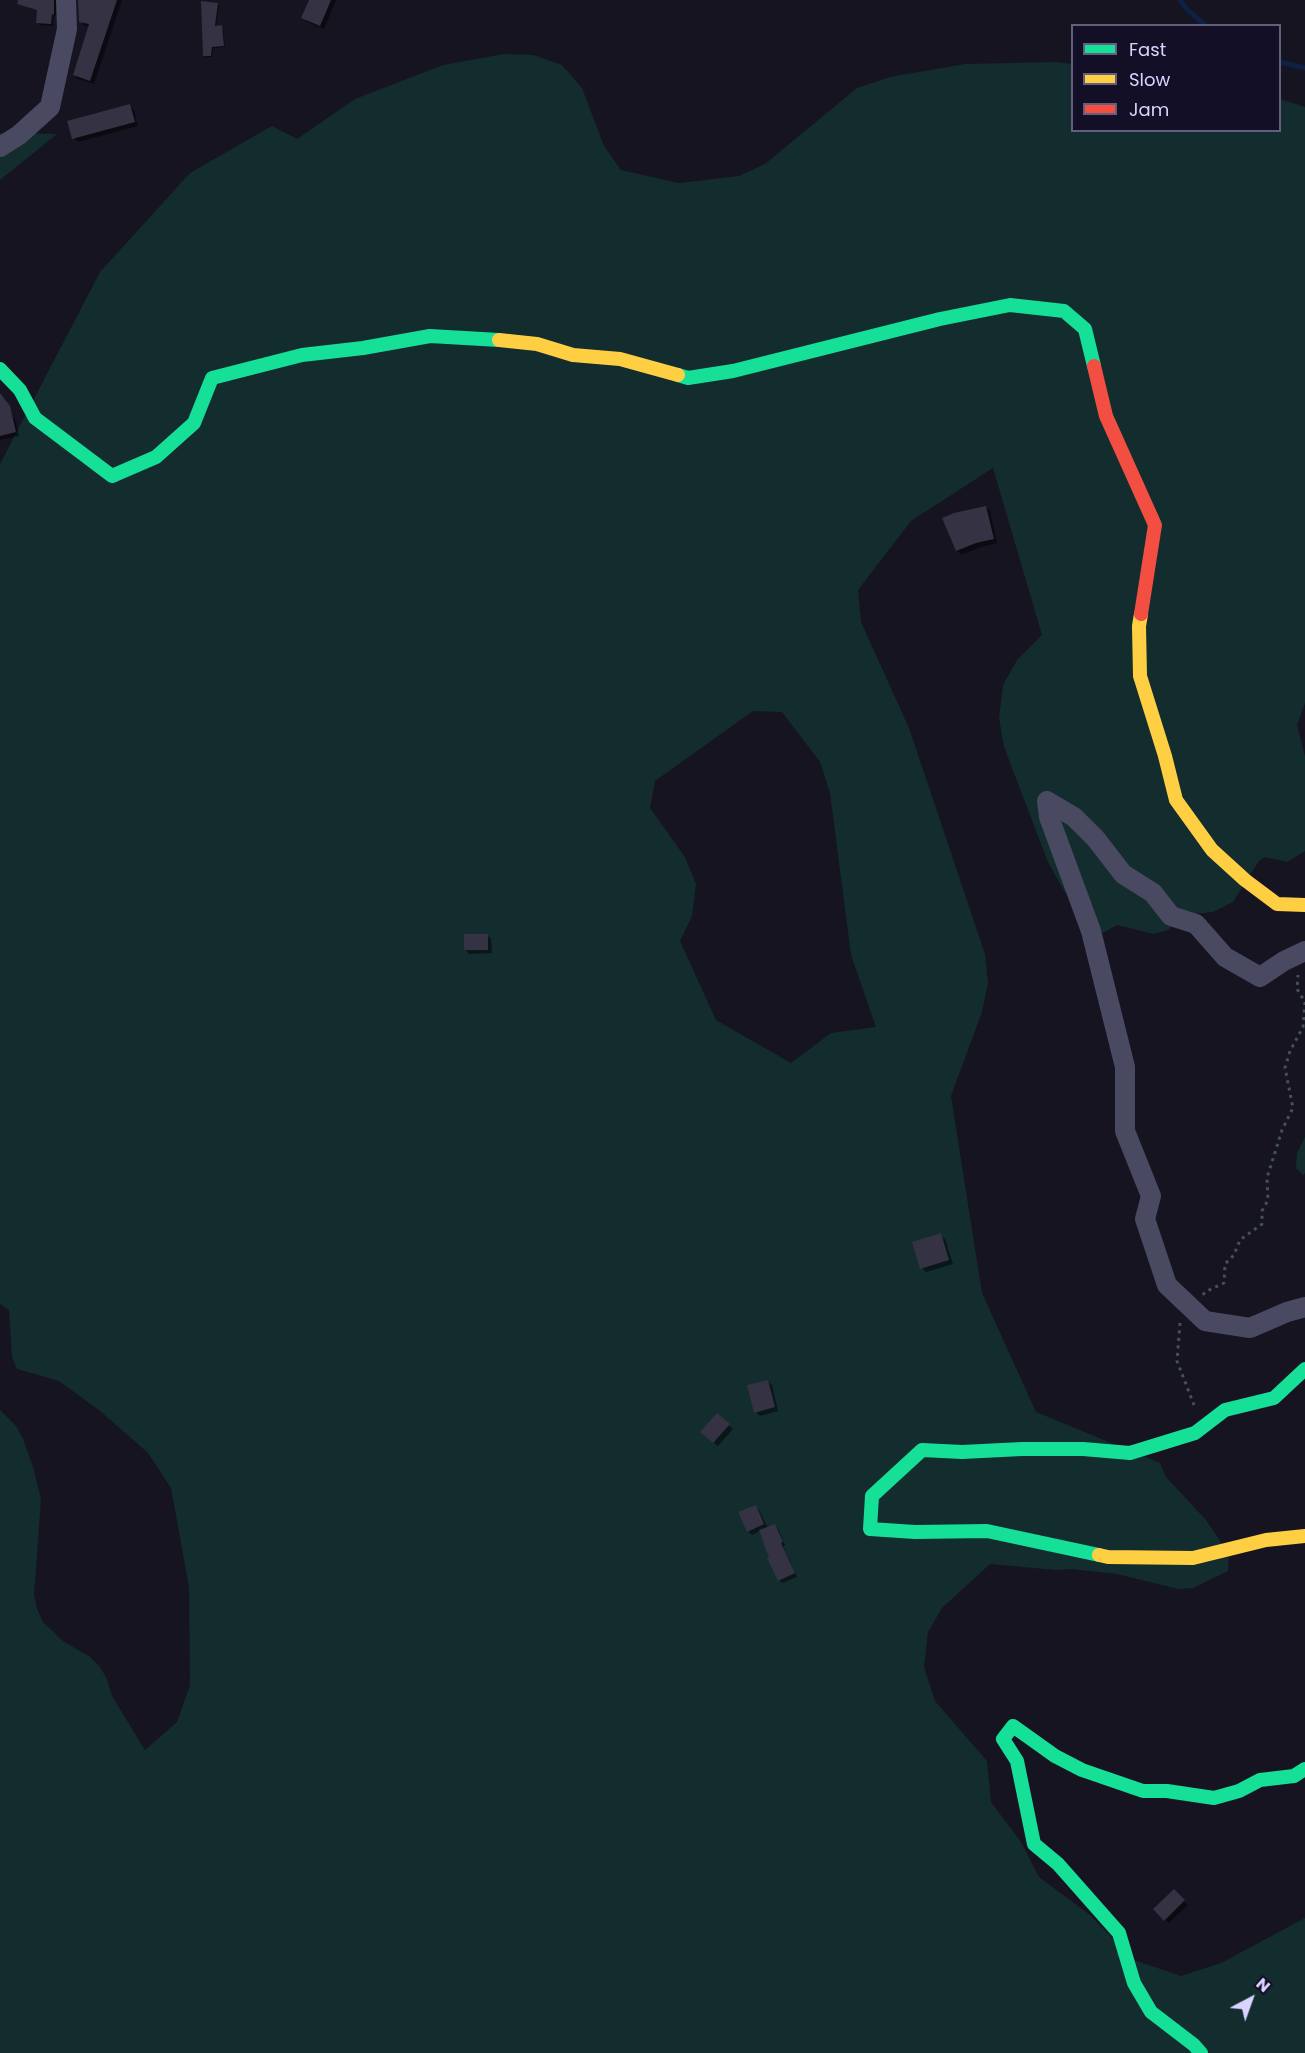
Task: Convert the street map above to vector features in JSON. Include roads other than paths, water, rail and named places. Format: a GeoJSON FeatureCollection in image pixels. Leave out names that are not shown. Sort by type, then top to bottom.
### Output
{"type":"FeatureCollection","features":[{"type":"Feature","properties":{"kind":"street"},"geometry":{"type":"LineString","coordinates":[[0,147],[20,135],[50,107],[67,29],[66,0]]}},
{"type":"Feature","properties":{"kind":"street"},"geometry":{"type":"LineString","coordinates":[[0,369],[20,390],[34,418],[112,476],[156,456],[194,423],[212,378],[302,355],[363,348],[430,336],[484,338],[537,344],[573,355],[620,360],[688,378],[734,371],[940,319],[1010,305],[1064,311],[1085,329],[1106,416],[1126,466],[1155,525],[1138,626],[1140,676],[1176,800],[1212,849],[1245,880],[1277,903],[1305,905]]}},
{"type":"Feature","properties":{"kind":"street"},"geometry":{"type":"LineString","coordinates":[[1305,951],[1284,961],[1260,977],[1225,957],[1196,924],[1171,916],[1153,892],[1123,874],[1096,839],[1074,817],[1047,801],[1049,817],[1091,931],[1125,1067],[1125,1131],[1151,1196],[1145,1219],[1167,1285],[1205,1321],[1250,1328],[1305,1307]]}},
{"type":"Feature","properties":{"kind":"street"},"geometry":{"type":"LineString","coordinates":[[1305,1369],[1274,1398],[1225,1410],[1195,1433],[1130,1453],[1083,1449],[962,1452],[922,1450],[872,1496],[870,1529],[915,1532],[987,1531],[1108,1557],[1193,1558],[1266,1540],[1305,1536]]}},
{"type":"Feature","properties":{"kind":"street"},"geometry":{"type":"LineString","coordinates":[[1201,2053],[1194,2045],[1150,2012],[1134,1983],[1119,1933],[1058,1864],[1034,1844],[1017,1761],[1003,1739],[1013,1726],[1056,1756],[1082,1770],[1143,1791],[1167,1791],[1214,1798],[1239,1791],[1260,1780],[1294,1776],[1305,1769]]}},
{"type":"Feature","properties":{"kind":"waterway"},"geometry":{"type":"LineString","coordinates":[[1180,0],[1204,24]]}},
{"type":"Feature","properties":{"kind":"waterway"},"geometry":{"type":"LineString","coordinates":[[1281,62],[1305,68]]}}]}
